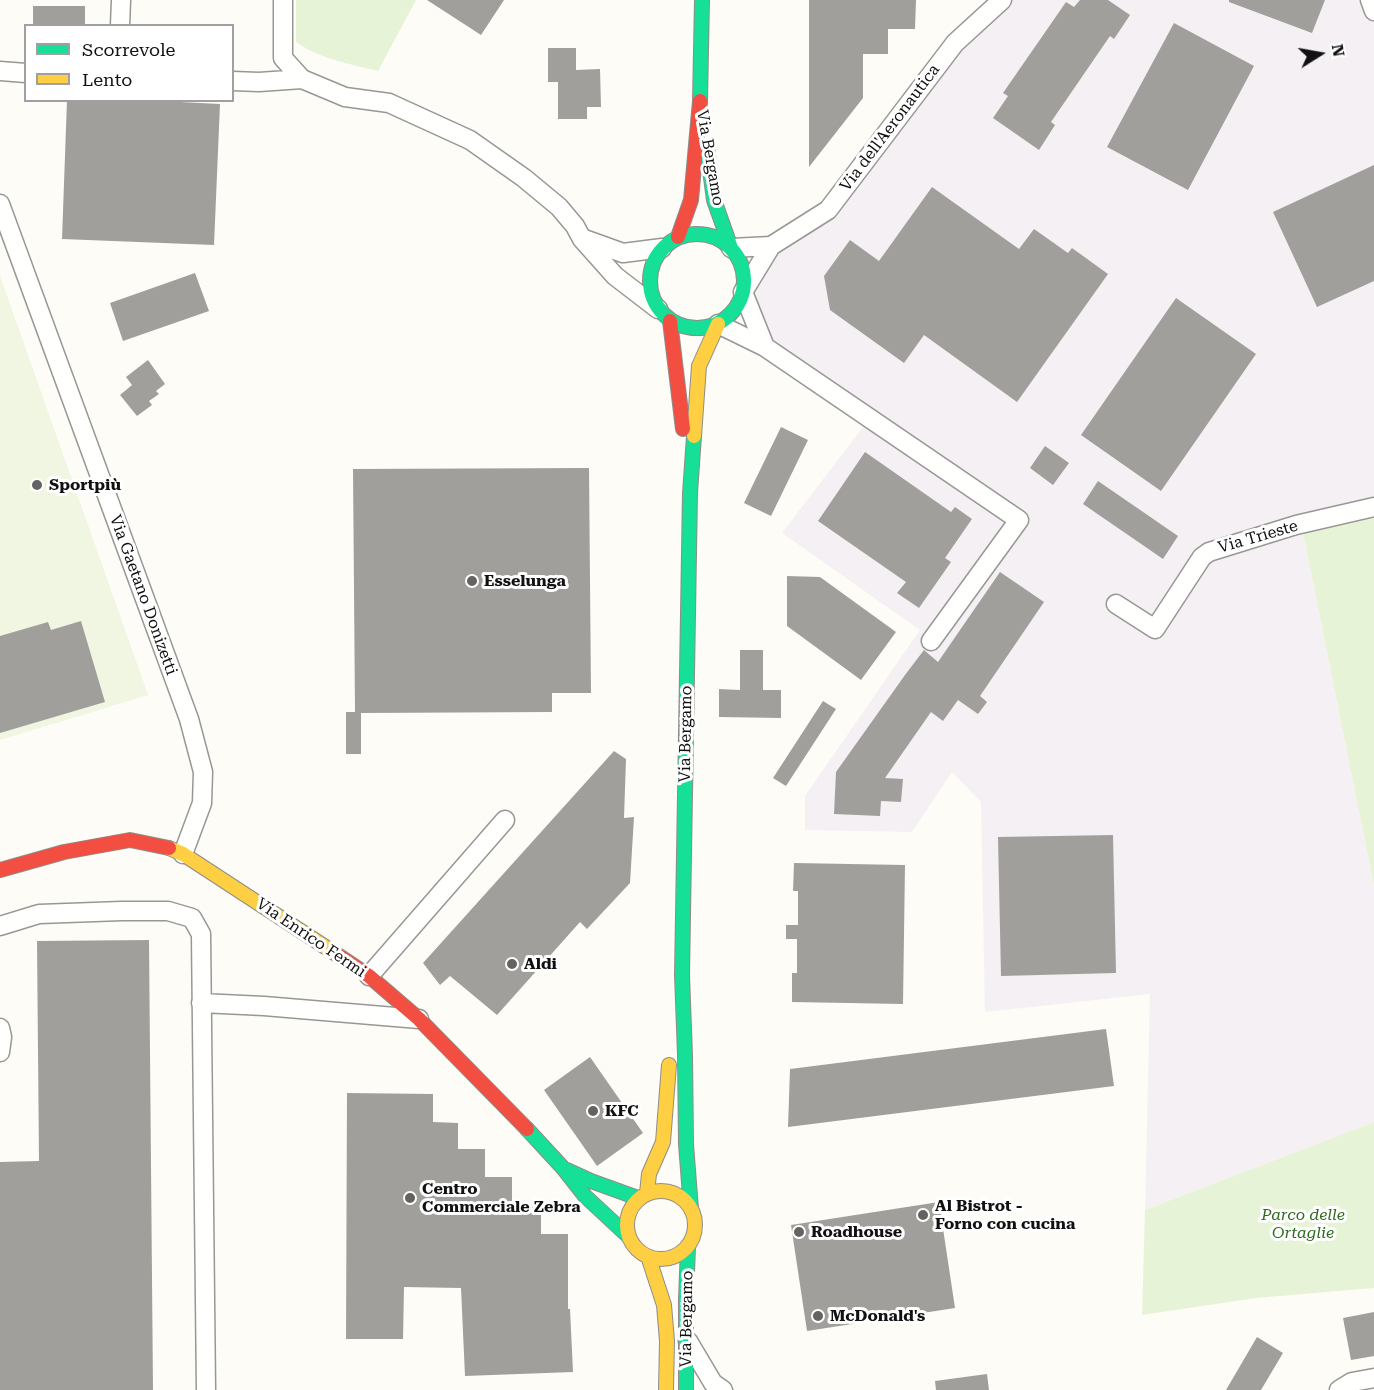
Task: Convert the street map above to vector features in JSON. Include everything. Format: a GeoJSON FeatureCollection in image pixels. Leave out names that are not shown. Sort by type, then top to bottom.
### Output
{"type":"FeatureCollection","features":[{"type":"Feature","properties":{"kind":"main road","name":"Via Bergamo"},"geometry":{"type":"LineString","coordinates":[[678,237],[691,200],[700,102],[702,0]]}},
{"type":"Feature","properties":{"kind":"main road","name":"Via Bergamo"},"geometry":{"type":"LineString","coordinates":[[700,102],[714,200],[731,248]]}},
{"type":"Feature","properties":{"kind":"main road"},"geometry":{"type":"LineString","coordinates":[[692,233],[706,234],[720,239],[731,248],[743,268],[743,292],[734,311],[718,324],[702,329],[686,328],[664,315],[649,289],[651,267],[662,248],[678,237],[692,233]]}},
{"type":"Feature","properties":{"kind":"main road","name":"Via Bergamo"},"geometry":{"type":"LineString","coordinates":[[664,315],[690,493]]}},
{"type":"Feature","properties":{"kind":"main road","name":"Via Bergamo"},"geometry":{"type":"LineString","coordinates":[[691,1209],[686,1144],[682,975],[690,493],[699,366],[718,324]]}},
{"type":"Feature","properties":{"kind":"main road","name":"Via Enrico Fermi"},"geometry":{"type":"LineString","coordinates":[[0,870],[64,852],[130,840],[166,846],[183,854],[369,976],[419,1019],[563,1168],[585,1196],[627,1235]]}},
{"type":"Feature","properties":{"kind":"main road","name":"Via Bergamo"},"geometry":{"type":"LineString","coordinates":[[643,1196],[649,1173],[663,1142],[670,1062],[682,975]]}},
{"type":"Feature","properties":{"kind":"main road","name":"Via Enrico Fermi"},"geometry":{"type":"LineString","coordinates":[[563,1168],[591,1181],[643,1196]]}},
{"type":"Feature","properties":{"kind":"main road"},"geometry":{"type":"LineString","coordinates":[[658,1192],[669,1193],[681,1197],[691,1209],[696,1224],[694,1238],[688,1248],[676,1256],[649,1259],[633,1247],[627,1235],[627,1219],[633,1205],[643,1196],[658,1192]]}},
{"type":"Feature","properties":{"kind":"main road","name":"Via Bergamo"},"geometry":{"type":"LineString","coordinates":[[686,1390],[688,1248]]}},
{"type":"Feature","properties":{"kind":"main road","name":"Via Bergamo"},"geometry":{"type":"LineString","coordinates":[[649,1259],[664,1305],[667,1341],[666,1390]]}},
{"type":"Feature","properties":{"kind":"street"},"geometry":{"type":"LineString","coordinates":[[120,24],[121,0]]}},
{"type":"Feature","properties":{"kind":"street"},"geometry":{"type":"LineString","coordinates":[[283,0],[283,58],[302,79],[345,97],[389,103],[470,140],[524,178],[559,207],[615,276],[664,315]]}},
{"type":"Feature","properties":{"kind":"street","name":"Via dell'Aeronautica"},"geometry":{"type":"LineString","coordinates":[[743,292],[771,246],[828,210],[955,43],[1002,0]]}},
{"type":"Feature","properties":{"kind":"street"},"geometry":{"type":"LineString","coordinates":[[1370,0],[1374,10]]}},
{"type":"Feature","properties":{"kind":"street"},"geometry":{"type":"LineString","coordinates":[[0,71],[24,73]]}},
{"type":"Feature","properties":{"kind":"street"},"geometry":{"type":"LineString","coordinates":[[234,81],[302,79]]}},
{"type":"Feature","properties":{"kind":"street","name":"Via Gaetano Donizetti"},"geometry":{"type":"LineString","coordinates":[[0,204],[189,719],[203,772],[202,803],[183,854]]}},
{"type":"Feature","properties":{"kind":"street"},"geometry":{"type":"LineString","coordinates":[[582,238],[623,253],[662,248]]}},
{"type":"Feature","properties":{"kind":"street","name":"Via dell'Aeronautica"},"geometry":{"type":"LineString","coordinates":[[731,248],[771,246]]}},
{"type":"Feature","properties":{"kind":"street"},"geometry":{"type":"LineString","coordinates":[[743,292],[765,347]]}},
{"type":"Feature","properties":{"kind":"street"},"geometry":{"type":"LineString","coordinates":[[718,324],[765,347],[1019,520],[931,641]]}},
{"type":"Feature","properties":{"kind":"street","name":"Via Trieste"},"geometry":{"type":"LineString","coordinates":[[1116,604],[1155,629],[1202,557],[1209,552],[1296,525],[1374,507]]}},
{"type":"Feature","properties":{"kind":"street"},"geometry":{"type":"LineString","coordinates":[[369,976],[505,820]]}},
{"type":"Feature","properties":{"kind":"street"},"geometry":{"type":"LineString","coordinates":[[0,926],[39,914],[168,911],[192,918],[201,934],[206,1390]]}},
{"type":"Feature","properties":{"kind":"street"},"geometry":{"type":"LineString","coordinates":[[201,1003],[419,1019]]}},
{"type":"Feature","properties":{"kind":"street"},"geometry":{"type":"LineString","coordinates":[[0,1028],[2,1037],[0,1052]]}},
{"type":"Feature","properties":{"kind":"street"},"geometry":{"type":"LineString","coordinates":[[687,1339],[713,1383],[723,1390]]}},
{"type":"Feature","properties":{"kind":"street"},"geometry":{"type":"LineString","coordinates":[[667,1341],[678,1383],[686,1390]]}},
{"type":"Feature","properties":{"kind":"street"},"geometry":{"type":"LineString","coordinates":[[1339,1390],[1352,1382],[1374,1378]]}},
{"type":"Feature","properties":{"kind":"shaded area"},"geometry":{"type":"Polygon","coordinates":[[[1012,0],[1374,0],[1374,499],[1299,514],[1374,886],[1374,1122],[1145,1210],[1150,994],[985,1012],[981,802],[952,772],[912,832],[805,830],[805,796],[920,630],[782,533],[873,414],[769,343],[752,294],[776,252],[833,216],[958,48],[1012,0]]]}},
{"type":"Feature","properties":{"kind":"green space"},"geometry":{"type":"Polygon","coordinates":[[[296,0],[416,0],[378,71],[325,57],[296,42],[296,0]]]}},
{"type":"Feature","properties":{"kind":"green space","name":"Sportpiù"},"geometry":{"type":"Polygon","coordinates":[[[0,276],[148,695],[0,740],[0,276]]]}},
{"type":"Feature","properties":{"kind":"green space"},"geometry":{"type":"Polygon","coordinates":[[[1374,516],[1374,886],[1303,533],[1374,516]]]}},
{"type":"Feature","properties":{"kind":"green space","name":"Parco delle Ortaglie"},"geometry":{"type":"Polygon","coordinates":[[[1374,1122],[1374,1288],[1256,1298],[1142,1315],[1145,1210],[1374,1122]]]}},
{"type":"Feature","properties":{"kind":"building"},"geometry":{"type":"Polygon","coordinates":[[[427,0],[504,0],[481,35],[427,0]]]}},
{"type":"Feature","properties":{"kind":"building"},"geometry":{"type":"Polygon","coordinates":[[[809,0],[916,0],[915,29],[888,29],[888,54],[863,54],[863,98],[809,167],[809,0]]]}},
{"type":"Feature","properties":{"kind":"building"},"geometry":{"type":"Polygon","coordinates":[[[1080,0],[1108,0],[1130,15],[1114,39],[1110,36],[1051,122],[1055,125],[1039,150],[993,118],[1008,96],[1003,93],[1066,2],[1074,7],[1080,0]]]}},
{"type":"Feature","properties":{"kind":"building"},"geometry":{"type":"Polygon","coordinates":[[[1229,0],[1325,0],[1312,33],[1229,2],[1229,0]]]}},
{"type":"Feature","properties":{"kind":"building"},"geometry":{"type":"Polygon","coordinates":[[[33,6],[85,6],[85,24],[33,24],[33,6]]]}},
{"type":"Feature","properties":{"kind":"building"},"geometry":{"type":"Polygon","coordinates":[[[1174,23],[1254,66],[1188,190],[1107,147],[1174,23]]]}},
{"type":"Feature","properties":{"kind":"building"},"geometry":{"type":"Polygon","coordinates":[[[548,48],[576,48],[576,70],[600,69],[601,107],[587,107],[587,119],[558,119],[558,82],[548,82],[548,48]]]}},
{"type":"Feature","properties":{"kind":"building"},"geometry":{"type":"Polygon","coordinates":[[[67,102],[220,104],[214,245],[62,239],[67,102]]]}},
{"type":"Feature","properties":{"kind":"building"},"geometry":{"type":"Polygon","coordinates":[[[1374,165],[1374,281],[1317,307],[1273,212],[1374,165]]]}},
{"type":"Feature","properties":{"kind":"building"},"geometry":{"type":"Polygon","coordinates":[[[932,187],[1019,249],[1034,229],[1068,253],[1072,248],[1108,274],[1017,402],[924,335],[904,363],[830,310],[824,276],[850,240],[879,261],[932,187]]]}},
{"type":"Feature","properties":{"kind":"building"},"geometry":{"type":"Polygon","coordinates":[[[195,273],[209,311],[123,341],[110,303],[195,273]]]}},
{"type":"Feature","properties":{"kind":"building"},"geometry":{"type":"Polygon","coordinates":[[[1176,298],[1256,354],[1161,491],[1081,435],[1176,298]]]}},
{"type":"Feature","properties":{"kind":"building"},"geometry":{"type":"Polygon","coordinates":[[[148,360],[165,384],[156,391],[159,394],[149,401],[152,405],[137,416],[120,395],[132,385],[126,377],[148,360]]]}},
{"type":"Feature","properties":{"kind":"building"},"geometry":{"type":"Polygon","coordinates":[[[781,427],[808,440],[771,516],[744,503],[781,427]]]}},
{"type":"Feature","properties":{"kind":"building"},"geometry":{"type":"Polygon","coordinates":[[[1045,446],[1069,463],[1053,485],[1030,468],[1045,446]]]}},
{"type":"Feature","properties":{"kind":"building"},"geometry":{"type":"Polygon","coordinates":[[[865,452],[951,512],[955,507],[972,519],[945,558],[951,562],[919,608],[897,593],[906,582],[818,521],[865,452]]]}},
{"type":"Feature","properties":{"kind":"building","name":"Esselunga"},"geometry":{"type":"Polygon","coordinates":[[[589,468],[591,693],[552,693],[552,712],[361,713],[361,754],[346,754],[346,712],[355,712],[353,469],[589,468]]]}},
{"type":"Feature","properties":{"kind":"building"},"geometry":{"type":"Polygon","coordinates":[[[1098,481],[1178,536],[1163,559],[1083,504],[1098,481]]]}},
{"type":"Feature","properties":{"kind":"building"},"geometry":{"type":"Polygon","coordinates":[[[1000,572],[1044,602],[980,696],[987,702],[978,714],[958,700],[943,721],[931,712],[885,778],[903,779],[901,802],[881,801],[880,816],[834,814],[836,772],[924,650],[938,662],[1000,572]]]}},
{"type":"Feature","properties":{"kind":"building"},"geometry":{"type":"Polygon","coordinates":[[[787,576],[820,577],[896,632],[861,680],[787,626],[787,576]]]}},
{"type":"Feature","properties":{"kind":"building"},"geometry":{"type":"Polygon","coordinates":[[[81,621],[105,702],[0,733],[0,636],[48,622],[51,630],[81,621]]]}},
{"type":"Feature","properties":{"kind":"building"},"geometry":{"type":"Polygon","coordinates":[[[740,650],[763,650],[763,690],[781,690],[781,718],[719,717],[719,689],[740,690],[740,650]]]}},
{"type":"Feature","properties":{"kind":"building"},"geometry":{"type":"Polygon","coordinates":[[[823,701],[836,709],[786,786],[773,778],[823,701]]]}},
{"type":"Feature","properties":{"kind":"building"},"geometry":{"type":"Polygon","coordinates":[[[614,751],[626,759],[624,818],[634,817],[630,883],[587,929],[580,922],[497,1015],[450,976],[440,985],[423,963],[614,751]]]}},
{"type":"Feature","properties":{"kind":"building"},"geometry":{"type":"Polygon","coordinates":[[[1113,835],[1116,973],[1001,976],[998,837],[1113,835]]]}},
{"type":"Feature","properties":{"kind":"building"},"geometry":{"type":"Polygon","coordinates":[[[794,863],[905,865],[903,1004],[792,1002],[792,973],[797,973],[797,939],[786,939],[786,925],[798,925],[798,891],[793,891],[794,863]]]}},
{"type":"Feature","properties":{"kind":"building"},"geometry":{"type":"Polygon","coordinates":[[[149,940],[153,1390],[0,1390],[0,1162],[39,1161],[37,941],[149,940]]]}},
{"type":"Feature","properties":{"kind":"building"},"geometry":{"type":"Polygon","coordinates":[[[1106,1029],[1114,1086],[788,1127],[790,1069],[1106,1029]]]}},
{"type":"Feature","properties":{"kind":"building"},"geometry":{"type":"Polygon","coordinates":[[[590,1057],[643,1133],[597,1166],[544,1090],[590,1057]]]}},
{"type":"Feature","properties":{"kind":"building"},"geometry":{"type":"Polygon","coordinates":[[[347,1093],[433,1094],[433,1122],[458,1123],[458,1149],[485,1149],[485,1177],[512,1177],[512,1205],[541,1205],[541,1234],[568,1234],[568,1309],[570,1309],[573,1372],[465,1376],[461,1288],[404,1287],[403,1339],[346,1339],[347,1093]]]}},
{"type":"Feature","properties":{"kind":"building"},"geometry":{"type":"Polygon","coordinates":[[[939,1202],[955,1308],[807,1331],[791,1225],[939,1202]]]}},
{"type":"Feature","properties":{"kind":"building"},"geometry":{"type":"Polygon","coordinates":[[[1374,1312],[1374,1356],[1351,1360],[1343,1318],[1374,1312]]]}},
{"type":"Feature","properties":{"kind":"building"},"geometry":{"type":"Polygon","coordinates":[[[1257,1337],[1283,1353],[1261,1390],[1226,1390],[1257,1337]]]}},
{"type":"Feature","properties":{"kind":"building"},"geometry":{"type":"Polygon","coordinates":[[[987,1374],[989,1390],[936,1390],[935,1381],[987,1374]]]}},
{"type":"Feature","properties":{"kind":"traffic: fast"},"geometry":{"type":"LineString","coordinates":[[700,101],[702,0]]}},
{"type":"Feature","properties":{"kind":"traffic: fast"},"geometry":{"type":"LineString","coordinates":[[707,148],[714,200],[731,248]]}},
{"type":"Feature","properties":{"kind":"traffic: fast"},"geometry":{"type":"LineString","coordinates":[[697,234],[715,237],[730,248],[741,263],[744,281],[741,299],[730,314],[715,325],[697,328],[679,325],[664,314],[653,299],[650,281],[653,263],[664,248],[679,237],[697,234]]}},
{"type":"Feature","properties":{"kind":"traffic: fast"},"geometry":{"type":"LineString","coordinates":[[691,1209],[686,1144],[682,975],[690,493],[694,436]]}},
{"type":"Feature","properties":{"kind":"traffic: fast"},"geometry":{"type":"LineString","coordinates":[[527,1129],[585,1196],[627,1235]]}},
{"type":"Feature","properties":{"kind":"traffic: fast"},"geometry":{"type":"LineString","coordinates":[[567,1170],[638,1198]]}},
{"type":"Feature","properties":{"kind":"traffic: fast"},"geometry":{"type":"LineString","coordinates":[[686,1390],[688,1247]]}},
{"type":"Feature","properties":{"kind":"traffic: slow"},"geometry":{"type":"LineString","coordinates":[[694,436],[699,366],[718,324]]}},
{"type":"Feature","properties":{"kind":"traffic: slow"},"geometry":{"type":"LineString","coordinates":[[169,848],[183,854],[333,952]]}},
{"type":"Feature","properties":{"kind":"traffic: slow"},"geometry":{"type":"LineString","coordinates":[[647,1193],[649,1174],[663,1142],[669,1065]]}},
{"type":"Feature","properties":{"kind":"traffic: slow"},"geometry":{"type":"LineString","coordinates":[[668,1191],[680,1197],[689,1206],[695,1218],[695,1225],[693,1238],[685,1249],[668,1259],[654,1259],[637,1249],[629,1238],[627,1218],[637,1201],[648,1193],[668,1191]]}},
{"type":"Feature","properties":{"kind":"traffic: slow"},"geometry":{"type":"LineString","coordinates":[[649,1259],[664,1305],[667,1341],[666,1390]]}},
{"type":"Feature","properties":{"kind":"traffic: jam"},"geometry":{"type":"LineString","coordinates":[[678,237],[691,200],[700,101]]}},
{"type":"Feature","properties":{"kind":"traffic: jam"},"geometry":{"type":"LineString","coordinates":[[670,321],[683,429]]}},
{"type":"Feature","properties":{"kind":"traffic: jam"},"geometry":{"type":"LineString","coordinates":[[0,870],[64,852],[130,840],[169,848]]}},
{"type":"Feature","properties":{"kind":"traffic: jam"},"geometry":{"type":"LineString","coordinates":[[333,952],[369,976],[419,1019],[527,1129]]}},
{"type":"Feature","properties":{"kind":"place","name":"Sportpiù"},"geometry":{"type":"Point","coordinates":[37,485]}},
{"type":"Feature","properties":{"kind":"place","name":"Esselunga"},"geometry":{"type":"Point","coordinates":[472,581]}},
{"type":"Feature","properties":{"kind":"place","name":"Aldi"},"geometry":{"type":"Point","coordinates":[512,964]}},
{"type":"Feature","properties":{"kind":"place","name":"KFC"},"geometry":{"type":"Point","coordinates":[593,1111]}},
{"type":"Feature","properties":{"kind":"place","name":"Centro Commerciale Zebra"},"geometry":{"type":"Point","coordinates":[410,1198]}},
{"type":"Feature","properties":{"kind":"place","name":"Al Bistrot - Forno con cucina"},"geometry":{"type":"Point","coordinates":[923,1215]}},
{"type":"Feature","properties":{"kind":"place","name":"Roadhouse"},"geometry":{"type":"Point","coordinates":[799,1232]}},
{"type":"Feature","properties":{"kind":"place","name":"McDonald's"},"geometry":{"type":"Point","coordinates":[818,1316]}}]}
